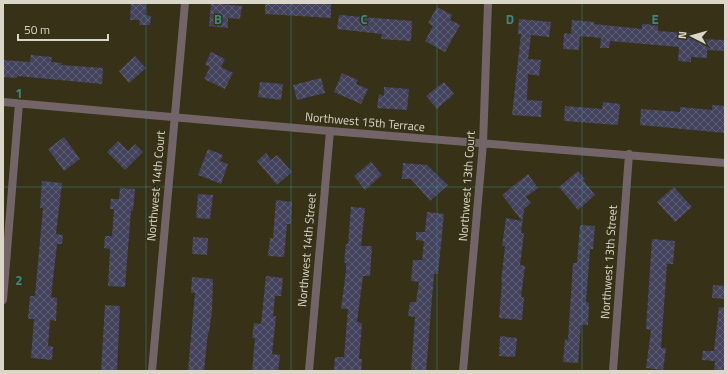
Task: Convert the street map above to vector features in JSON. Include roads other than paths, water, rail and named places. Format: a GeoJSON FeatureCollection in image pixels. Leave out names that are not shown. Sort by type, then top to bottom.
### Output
{"type":"FeatureCollection","features":[{"type":"Feature","properties":{"kind":"street","name":"Northwest 14th Court"},"geometry":{"type":"LineString","coordinates":[[152,371],[184,3]]}},
{"type":"Feature","properties":{"kind":"street","name":"Northwest 13th Court"},"geometry":{"type":"LineString","coordinates":[[463,371],[483,144],[488,3]]}},
{"type":"Feature","properties":{"kind":"street","name":"Northwest 15th Terrace"},"geometry":{"type":"LineString","coordinates":[[3,102],[483,144],[630,154],[725,163]]}},
{"type":"Feature","properties":{"kind":"street"},"geometry":{"type":"LineString","coordinates":[[3,300],[19,103]]}},
{"type":"Feature","properties":{"kind":"street","name":"Northwest 14th Street"},"geometry":{"type":"LineString","coordinates":[[309,371],[330,131]]}},
{"type":"Feature","properties":{"kind":"street","name":"Northwest 13th Street"},"geometry":{"type":"LineString","coordinates":[[613,371],[630,154]]}}]}
